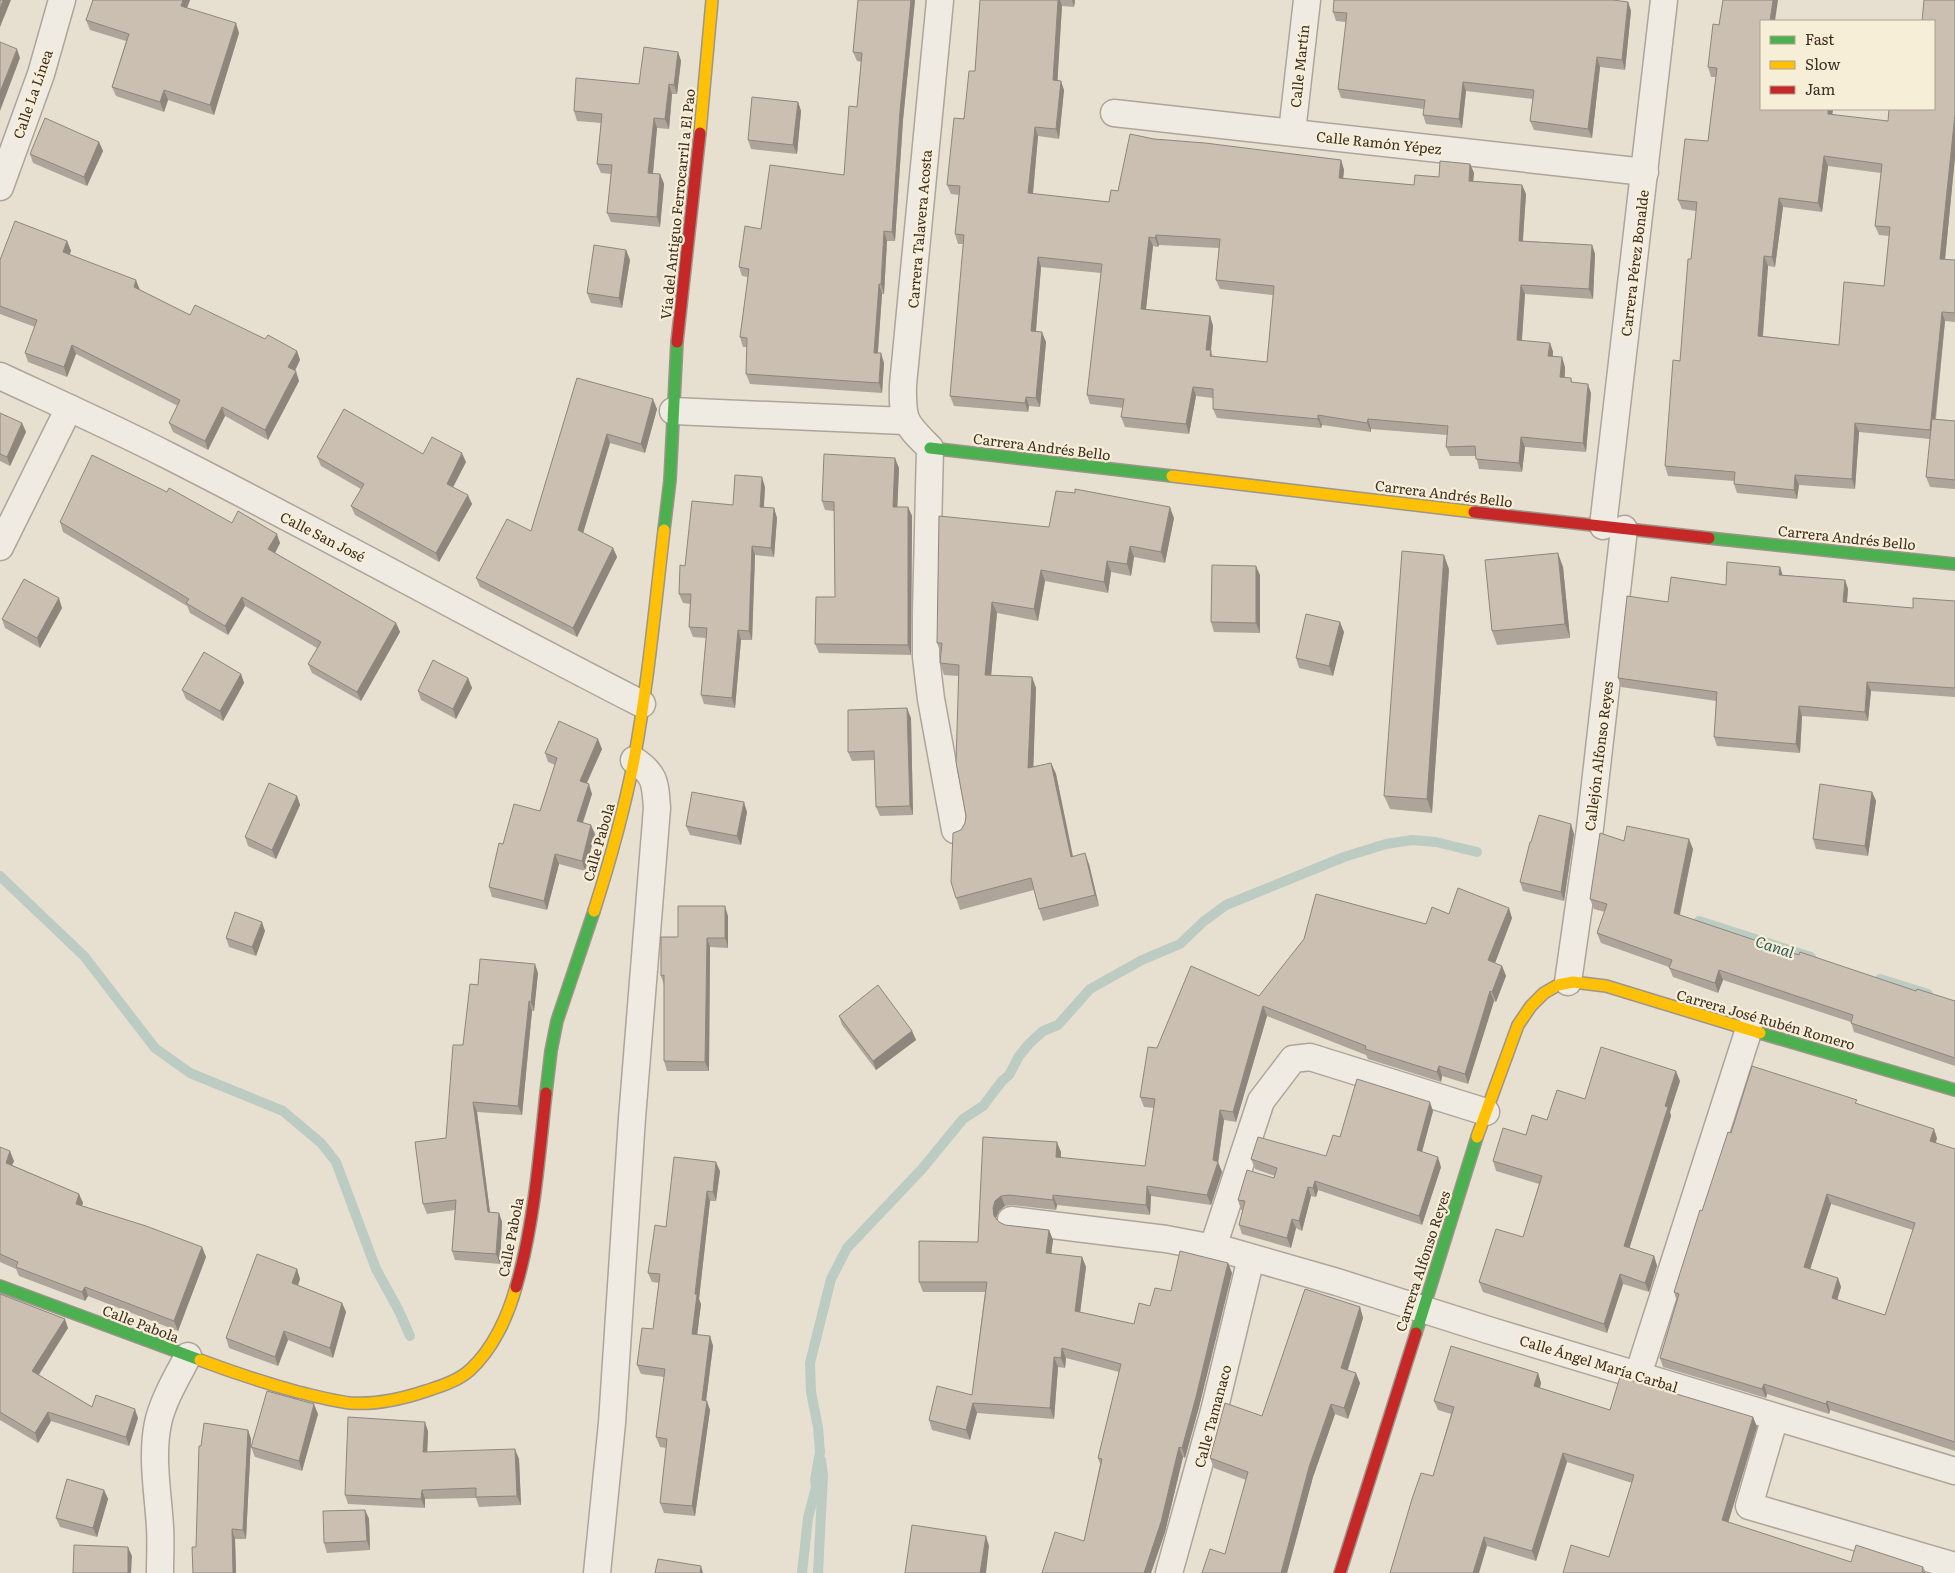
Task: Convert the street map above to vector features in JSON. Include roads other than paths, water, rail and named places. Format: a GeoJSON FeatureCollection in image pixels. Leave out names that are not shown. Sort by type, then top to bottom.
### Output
{"type":"FeatureCollection","features":[{"type":"Feature","properties":{"kind":"street","name":"Calle La Línea"},"geometry":{"type":"LineString","coordinates":[[0,187],[40,74],[62,0]]}},
{"type":"Feature","properties":{"kind":"street","name":"Vía del Antiguo Ferrocarril a El Pao"},"geometry":{"type":"LineString","coordinates":[[642,704],[670,480],[675,360],[696,179],[712,0]]}},
{"type":"Feature","properties":{"kind":"street","name":"Carrera Talavera Acosta"},"geometry":{"type":"LineString","coordinates":[[906,420],[903,408],[903,385],[940,0]]}},
{"type":"Feature","properties":{"kind":"street","name":"Calle Martín"},"geometry":{"type":"LineString","coordinates":[[1292,132],[1306,0]]}},
{"type":"Feature","properties":{"kind":"street","name":"Carrera Pérez Bonalde"},"geometry":{"type":"LineString","coordinates":[[1614,528],[1645,172],[1664,0]]}},
{"type":"Feature","properties":{"kind":"street","name":"Calle Ramón Yépez"},"geometry":{"type":"LineString","coordinates":[[1114,113],[1645,172]]}},
{"type":"Feature","properties":{"kind":"street","name":"Calle San José"},"geometry":{"type":"LineString","coordinates":[[0,376],[166,454],[389,569],[500,632],[642,704]]}},
{"type":"Feature","properties":{"kind":"street"},"geometry":{"type":"LineString","coordinates":[[0,547],[69,408]]}},
{"type":"Feature","properties":{"kind":"street"},"geometry":{"type":"LineString","coordinates":[[673,410],[906,420],[930,448],[926,657],[931,699],[954,830]]}},
{"type":"Feature","properties":{"kind":"street","name":"Carrera Andrés Bello"},"geometry":{"type":"LineString","coordinates":[[930,448],[1614,528],[1955,564]]}},
{"type":"Feature","properties":{"kind":"street","name":"Callejón Alfonso Reyes"},"geometry":{"type":"LineString","coordinates":[[1568,982],[1590,828],[1614,528]]}},
{"type":"Feature","properties":{"kind":"street","name":"Calle Pabola"},"geometry":{"type":"LineString","coordinates":[[0,1286],[250,1379],[329,1400],[352,1403],[379,1402],[405,1398],[448,1384],[468,1371],[483,1356],[500,1328],[513,1298],[522,1267],[535,1190],[551,1051],[560,1012],[619,828],[634,760],[642,704]]}},
{"type":"Feature","properties":{"kind":"street"},"geometry":{"type":"LineString","coordinates":[[597,1573],[612,1423],[632,1118],[657,808],[655,784],[646,769],[634,760]]}},
{"type":"Feature","properties":{"kind":"street","name":"Carrera José Rubén Romero"},"geometry":{"type":"LineString","coordinates":[[1568,982],[1604,985],[1645,999],[1955,1090]]}},
{"type":"Feature","properties":{"kind":"street","name":"Carrera Alfonso Reyes"},"geometry":{"type":"LineString","coordinates":[[1340,1573],[1486,1112],[1518,1026],[1526,1010],[1538,996],[1552,987],[1568,982]]}},
{"type":"Feature","properties":{"kind":"street"},"geometry":{"type":"LineString","coordinates":[[1638,1375],[1749,1029]]}},
{"type":"Feature","properties":{"kind":"street"},"geometry":{"type":"LineString","coordinates":[[1213,1247],[1261,1100],[1294,1059],[1310,1057],[1486,1112]]}},
{"type":"Feature","properties":{"kind":"street","name":"Calle Ángel María Carbal"},"geometry":{"type":"LineString","coordinates":[[1011,1220],[1213,1247],[1337,1282],[1488,1330],[1955,1471]]}},
{"type":"Feature","properties":{"kind":"street","name":"Calle Tamanaco"},"geometry":{"type":"LineString","coordinates":[[1169,1573],[1214,1411],[1251,1258]]}},
{"type":"Feature","properties":{"kind":"street"},"geometry":{"type":"LineString","coordinates":[[160,1573],[160,1530],[155,1456],[156,1435],[158,1421],[166,1401],[188,1356]]}},
{"type":"Feature","properties":{"kind":"street"},"geometry":{"type":"LineString","coordinates":[[1775,1416],[1749,1506],[1955,1566]]}},
{"type":"Feature","properties":{"kind":"waterway"},"geometry":{"type":"LineString","coordinates":[[802,1573],[808,1518],[816,1487],[815,1480],[820,1452],[818,1427],[811,1392],[810,1363],[831,1279],[847,1248],[922,1169],[963,1119],[983,1106],[1002,1081],[1009,1075],[1019,1056],[1029,1044],[1043,1031],[1058,1025],[1090,989],[1142,960],[1180,944],[1203,922],[1226,905],[1344,857],[1386,844],[1412,840],[1436,842],[1477,852]]}},
{"type":"Feature","properties":{"kind":"waterway"},"geometry":{"type":"LineString","coordinates":[[0,876],[84,956],[155,1048],[190,1073],[283,1111],[321,1143],[336,1162],[376,1269],[399,1311],[410,1336]]}},
{"type":"Feature","properties":{"kind":"waterway","name":"Canal"},"geometry":{"type":"LineString","coordinates":[[1699,921],[1811,957]]}},
{"type":"Feature","properties":{"kind":"waterway","name":"Canal"},"geometry":{"type":"LineString","coordinates":[[1880,979],[1928,994]]}},
{"type":"Feature","properties":{"kind":"waterway"},"geometry":{"type":"LineString","coordinates":[[818,1573],[823,1475],[821,1460]]}}]}
